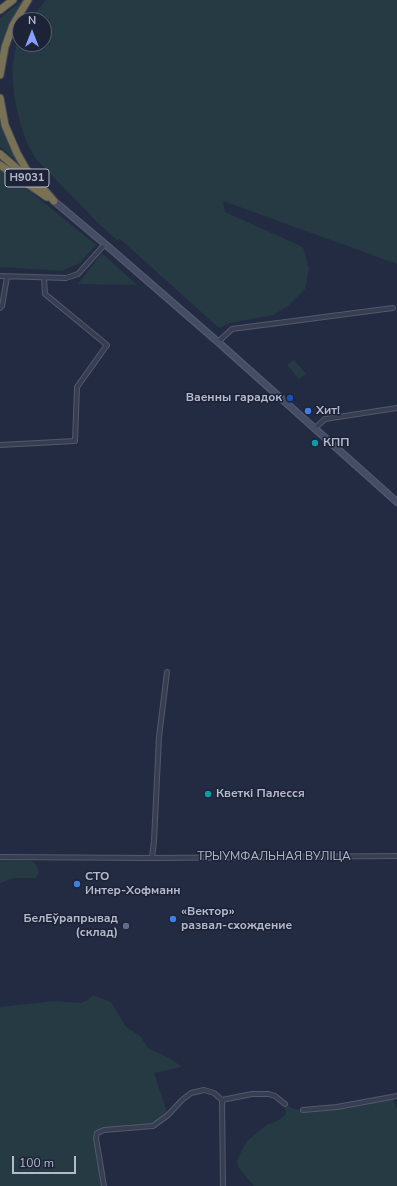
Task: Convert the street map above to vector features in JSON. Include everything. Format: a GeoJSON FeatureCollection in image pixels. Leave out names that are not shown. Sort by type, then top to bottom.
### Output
{"type":"FeatureCollection","features":[{"type":"Feature","properties":{"kind":"highway"},"geometry":{"type":"LineString","coordinates":[[0,10],[13,0]]}},
{"type":"Feature","properties":{"kind":"highway"},"geometry":{"type":"LineString","coordinates":[[0,75],[2,49],[13,25],[28,0]]}},
{"type":"Feature","properties":{"kind":"highway","name":"Н9031"},"geometry":{"type":"LineString","coordinates":[[0,98],[5,126],[17,153],[26,169],[54,201]]}},
{"type":"Feature","properties":{"kind":"highway","name":"Н9031"},"geometry":{"type":"LineString","coordinates":[[0,154],[54,201]]}},
{"type":"Feature","properties":{"kind":"highway","name":"Н9031"},"geometry":{"type":"LineString","coordinates":[[0,165],[54,201]]}},
{"type":"Feature","properties":{"kind":"main road","name":"Н9031"},"geometry":{"type":"LineString","coordinates":[[54,201],[218,342],[397,502]]}},
{"type":"Feature","properties":{"kind":"street"},"geometry":{"type":"LineString","coordinates":[[0,276],[44,279],[66,278],[78,274],[105,244]]}},
{"type":"Feature","properties":{"kind":"street"},"geometry":{"type":"LineString","coordinates":[[0,308],[2,306],[7,277]]}},
{"type":"Feature","properties":{"kind":"street"},"geometry":{"type":"LineString","coordinates":[[0,444],[75,441],[76,387],[107,345],[45,294],[44,279]]}},
{"type":"Feature","properties":{"kind":"street"},"geometry":{"type":"LineString","coordinates":[[218,342],[232,329],[393,308]]}},
{"type":"Feature","properties":{"kind":"street"},"geometry":{"type":"LineString","coordinates":[[314,428],[325,419],[397,408]]}},
{"type":"Feature","properties":{"kind":"street"},"geometry":{"type":"LineString","coordinates":[[152,858],[159,737],[167,672]]}},
{"type":"Feature","properties":{"kind":"street","name":"ТРЫУМФАЛЬНАЯ ВУЛІЦА"},"geometry":{"type":"LineString","coordinates":[[0,857],[152,858],[397,856]]}},
{"type":"Feature","properties":{"kind":"street"},"geometry":{"type":"LineString","coordinates":[[104,1186],[96,1138],[97,1133],[104,1130],[153,1126],[168,1115],[182,1100],[191,1094],[204,1090],[214,1093],[222,1100],[223,1186]]}},
{"type":"Feature","properties":{"kind":"street"},"geometry":{"type":"LineString","coordinates":[[222,1100],[252,1094],[269,1094],[275,1096],[285,1104]]}},
{"type":"Feature","properties":{"kind":"street"},"geometry":{"type":"LineString","coordinates":[[303,1110],[397,1096]]}},
{"type":"Feature","properties":{"kind":"shaded area"},"geometry":{"type":"Polygon","coordinates":[[[25,0],[19,12],[12,12],[12,25],[0,48],[0,18],[25,0]]]}},
{"type":"Feature","properties":{"kind":"shaded area"},"geometry":{"type":"Polygon","coordinates":[[[46,0],[397,0],[397,264],[223,201],[225,212],[303,247],[309,269],[305,289],[288,306],[273,315],[230,323],[219,328],[120,239],[117,240],[96,221],[35,158],[26,141],[20,123],[14,96],[12,68],[15,52],[52,52],[52,12],[36,12],[46,0]]]}},
{"type":"Feature","properties":{"kind":"shaded area"},"geometry":{"type":"Polygon","coordinates":[[[0,116],[5,135],[22,167],[0,146],[0,116]]]}},
{"type":"Feature","properties":{"kind":"shaded area"},"geometry":{"type":"Polygon","coordinates":[[[0,170],[31,192],[96,245],[80,263],[62,271],[0,267],[0,170]]]}},
{"type":"Feature","properties":{"kind":"shaded area"},"geometry":{"type":"Polygon","coordinates":[[[102,253],[137,285],[78,284],[102,253]]]}},
{"type":"Feature","properties":{"kind":"shaded area"},"geometry":{"type":"Polygon","coordinates":[[[294,360],[306,374],[299,379],[287,365],[294,360]]]}},
{"type":"Feature","properties":{"kind":"shaded area"},"geometry":{"type":"Polygon","coordinates":[[[0,860],[32,861],[36,864],[39,872],[36,878],[14,878],[0,883],[0,860]]]}},
{"type":"Feature","properties":{"kind":"shaded area"},"geometry":{"type":"Polygon","coordinates":[[[93,995],[111,1002],[126,1027],[140,1036],[148,1048],[171,1059],[182,1067],[154,1073],[168,1115],[153,1126],[104,1130],[97,1133],[104,1186],[0,1186],[0,1007],[54,1001],[81,1003],[88,1000],[93,995]]]}},
{"type":"Feature","properties":{"kind":"shaded area"},"geometry":{"type":"Polygon","coordinates":[[[392,1097],[397,1109],[397,1186],[254,1186],[238,1167],[237,1160],[247,1141],[266,1125],[279,1120],[286,1114],[285,1104],[294,1109],[303,1110],[392,1097]]]}},
{"type":"Feature","properties":{"kind":"place","name":"Ваенны гарадок"},"geometry":{"type":"Point","coordinates":[290,398]}},
{"type":"Feature","properties":{"kind":"place","name":"Хит!"},"geometry":{"type":"Point","coordinates":[308,411]}},
{"type":"Feature","properties":{"kind":"place","name":"КПП"},"geometry":{"type":"Point","coordinates":[315,443]}},
{"type":"Feature","properties":{"kind":"place","name":"Кветкі Палесся"},"geometry":{"type":"Point","coordinates":[208,794]}},
{"type":"Feature","properties":{"kind":"place","name":"СТО Интер-Хофманн"},"geometry":{"type":"Point","coordinates":[77,884]}},
{"type":"Feature","properties":{"kind":"place","name":"«Вектор» развал-схождение"},"geometry":{"type":"Point","coordinates":[173,919]}},
{"type":"Feature","properties":{"kind":"place","name":"БелЕўрапрывад (склад)"},"geometry":{"type":"Point","coordinates":[126,926]}}]}
